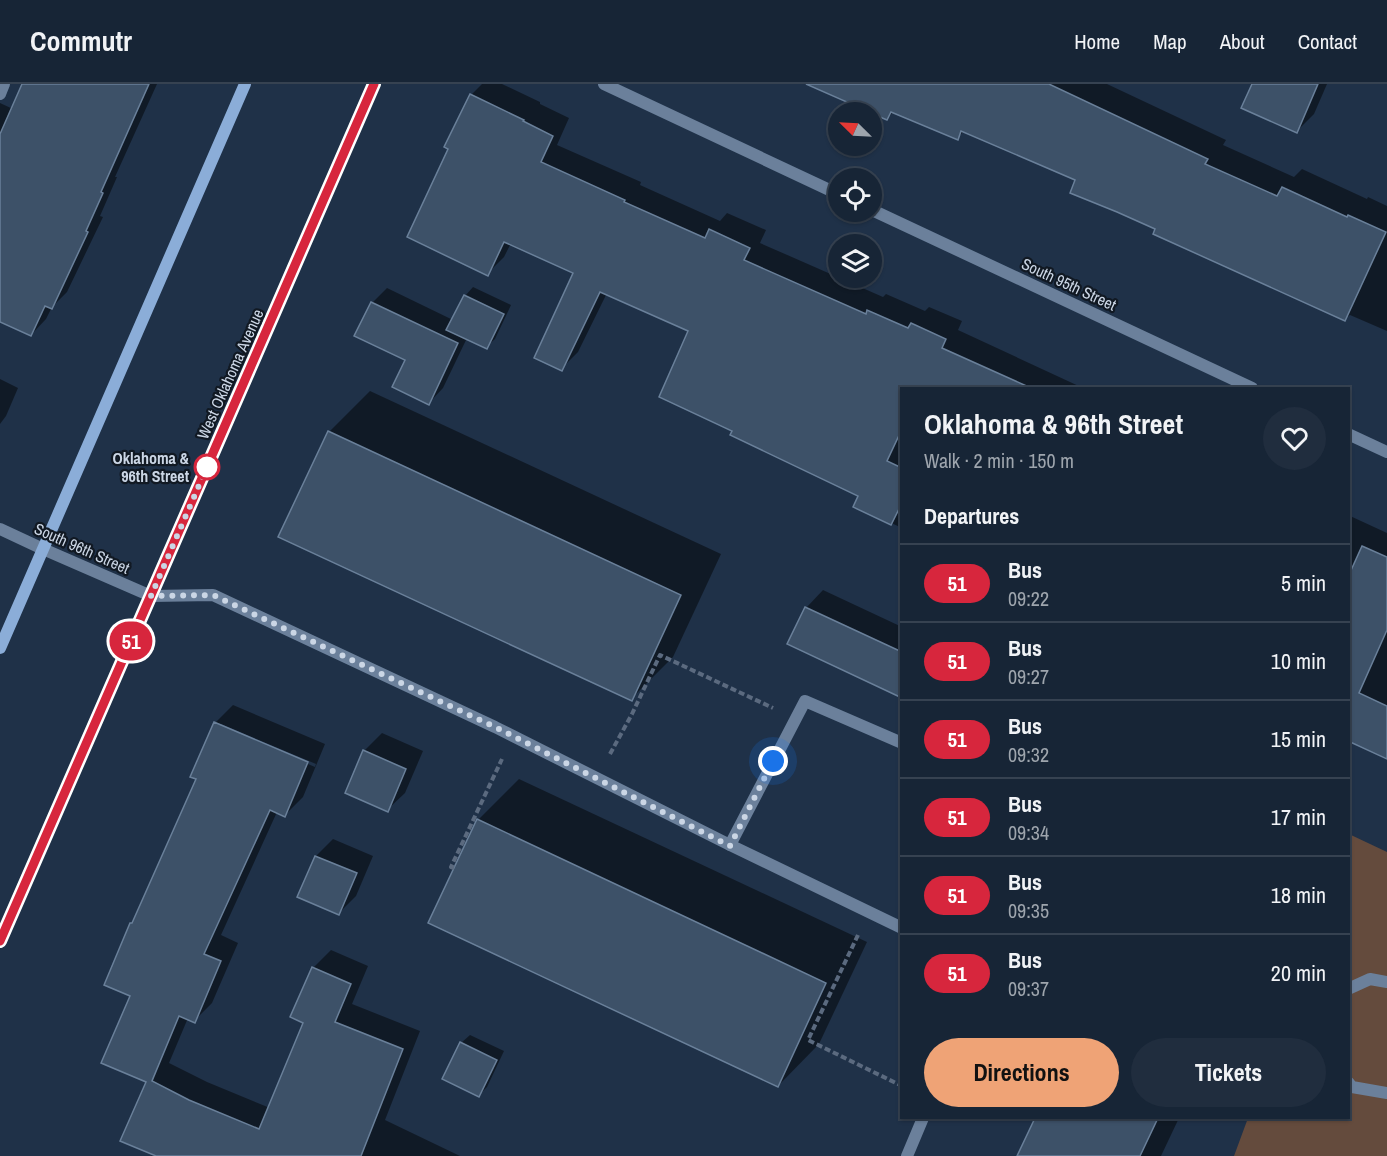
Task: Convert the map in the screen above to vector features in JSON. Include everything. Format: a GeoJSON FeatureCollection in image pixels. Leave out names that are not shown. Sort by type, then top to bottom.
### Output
{"type":"FeatureCollection","features":[{"type":"Feature","properties":{"kind":"main road"},"geometry":{"type":"LineString","coordinates":[[0,648],[245,84]]}},
{"type":"Feature","properties":{"kind":"main road","name":"West Oklahoma Avenue"},"geometry":{"type":"LineString","coordinates":[[0,941],[374,84]]}},
{"type":"Feature","properties":{"kind":"street"},"geometry":{"type":"LineString","coordinates":[[0,94],[4,84]]}},
{"type":"Feature","properties":{"kind":"street"},"geometry":{"type":"LineString","coordinates":[[604,84],[828,189]]}},
{"type":"Feature","properties":{"kind":"street","name":"South 95th Street"},"geometry":{"type":"LineString","coordinates":[[882,215],[1250,387]]}},
{"type":"Feature","properties":{"kind":"street"},"geometry":{"type":"LineString","coordinates":[[1350,435],[1387,452]]}},
{"type":"Feature","properties":{"kind":"street","name":"South 96th Street"},"geometry":{"type":"LineString","coordinates":[[0,529],[151,596]]}},
{"type":"Feature","properties":{"kind":"street"},"geometry":{"type":"LineString","coordinates":[[151,596],[213,595],[513,736],[730,846],[900,927]]}},
{"type":"Feature","properties":{"kind":"street"},"geometry":{"type":"LineString","coordinates":[[730,846],[805,701],[900,742]]}},
{"type":"Feature","properties":{"kind":"street"},"geometry":{"type":"LineString","coordinates":[[1350,988],[1370,979],[1387,982]]}},
{"type":"Feature","properties":{"kind":"street"},"geometry":{"type":"LineString","coordinates":[[1350,1084],[1352,1087],[1387,1093]]}},
{"type":"Feature","properties":{"kind":"street"},"geometry":{"type":"LineString","coordinates":[[907,1156],[923,1119]]}},
{"type":"Feature","properties":{"kind":"path"},"geometry":{"type":"LineString","coordinates":[[596,778],[632,714],[660,655],[795,719]]}},
{"type":"Feature","properties":{"kind":"path"},"geometry":{"type":"LineString","coordinates":[[454,868],[451,867],[513,736]]}},
{"type":"Feature","properties":{"kind":"path"},"geometry":{"type":"LineString","coordinates":[[869,912],[808,1040],[900,1085]]}},
{"type":"Feature","properties":{"kind":"shaded area"},"geometry":{"type":"Polygon","coordinates":[[[1351,835],[1387,852],[1387,1156],[1234,1156],[1248,1119],[1350,1119],[1351,835]]]}},
{"type":"Feature","properties":{"kind":"building"},"geometry":{"type":"Polygon","coordinates":[[[22,84],[149,84],[101,192],[103,193],[86,231],[88,232],[52,309],[45,306],[31,336],[0,322],[0,134],[22,84]]]}},
{"type":"Feature","properties":{"kind":"building"},"geometry":{"type":"Polygon","coordinates":[[[806,84],[1049,84],[1208,159],[1205,164],[1277,196],[1282,187],[1386,232],[1345,321],[1153,234],[1155,229],[1070,193],[1075,180],[961,131],[958,140],[891,112],[887,120],[882,118],[882,102],[847,102],[806,84]]]}},
{"type":"Feature","properties":{"kind":"building"},"geometry":{"type":"Polygon","coordinates":[[[1252,84],[1318,84],[1297,133],[1241,108],[1252,84]]]}},
{"type":"Feature","properties":{"kind":"building"},"geometry":{"type":"Polygon","coordinates":[[[470,94],[553,136],[541,162],[705,238],[709,229],[750,248],[744,260],[866,314],[867,310],[908,328],[911,323],[946,339],[942,348],[1029,387],[900,387],[900,433],[887,461],[900,467],[900,507],[891,525],[853,507],[858,496],[730,435],[732,431],[659,397],[688,331],[600,292],[562,371],[534,358],[573,273],[504,242],[488,276],[407,237],[448,149],[444,147],[470,94]]]}},
{"type":"Feature","properties":{"kind":"building"},"geometry":{"type":"Polygon","coordinates":[[[464,295],[504,314],[487,349],[446,330],[464,295]]]}},
{"type":"Feature","properties":{"kind":"building"},"geometry":{"type":"Polygon","coordinates":[[[371,302],[458,343],[429,405],[392,387],[405,360],[354,336],[371,302]]]}},
{"type":"Feature","properties":{"kind":"building"},"geometry":{"type":"Polygon","coordinates":[[[328,431],[681,595],[632,701],[278,537],[328,431]]]}},
{"type":"Feature","properties":{"kind":"building"},"geometry":{"type":"Polygon","coordinates":[[[1362,546],[1387,557],[1387,630],[1359,693],[1387,706],[1387,759],[1350,742],[1350,573],[1362,546]]]}},
{"type":"Feature","properties":{"kind":"building"},"geometry":{"type":"Polygon","coordinates":[[[805,607],[900,651],[900,697],[787,644],[805,607]]]}},
{"type":"Feature","properties":{"kind":"building"},"geometry":{"type":"Polygon","coordinates":[[[214,722],[308,762],[285,817],[270,810],[204,954],[221,961],[195,1023],[179,1016],[152,1081],[189,1100],[259,1129],[303,1023],[290,1017],[312,967],[351,984],[335,1022],[403,1049],[361,1156],[156,1156],[120,1141],[146,1082],[101,1063],[130,996],[104,985],[196,779],[190,777],[214,722]]]}},
{"type":"Feature","properties":{"kind":"building"},"geometry":{"type":"Polygon","coordinates":[[[363,750],[406,769],[388,812],[345,793],[363,750]]]}},
{"type":"Feature","properties":{"kind":"building"},"geometry":{"type":"Polygon","coordinates":[[[477,819],[826,983],[778,1087],[428,923],[477,819]]]}},
{"type":"Feature","properties":{"kind":"building"},"geometry":{"type":"Polygon","coordinates":[[[315,856],[357,873],[339,915],[297,897],[315,856]]]}},
{"type":"Feature","properties":{"kind":"building"},"geometry":{"type":"Polygon","coordinates":[[[460,1042],[497,1060],[479,1097],[442,1079],[460,1042]]]}},
{"type":"Feature","properties":{"kind":"building"},"geometry":{"type":"Polygon","coordinates":[[[1035,1119],[1158,1119],[1140,1156],[1017,1156],[1035,1119]]]}},
{"type":"Feature","properties":{"kind":"bus line","name":"51"},"geometry":{"type":"LineString","coordinates":[[0,941],[374,84]]}},
{"type":"Feature","properties":{"kind":"place","name":"Oklahoma & 96th Street"},"geometry":{"type":"Point","coordinates":[207,467]}},
{"type":"Feature","properties":{"kind":"route"},"geometry":{"type":"LineString","coordinates":[[207,467],[151,596],[213,595],[495,727],[730,846],[773,761]]}}]}
